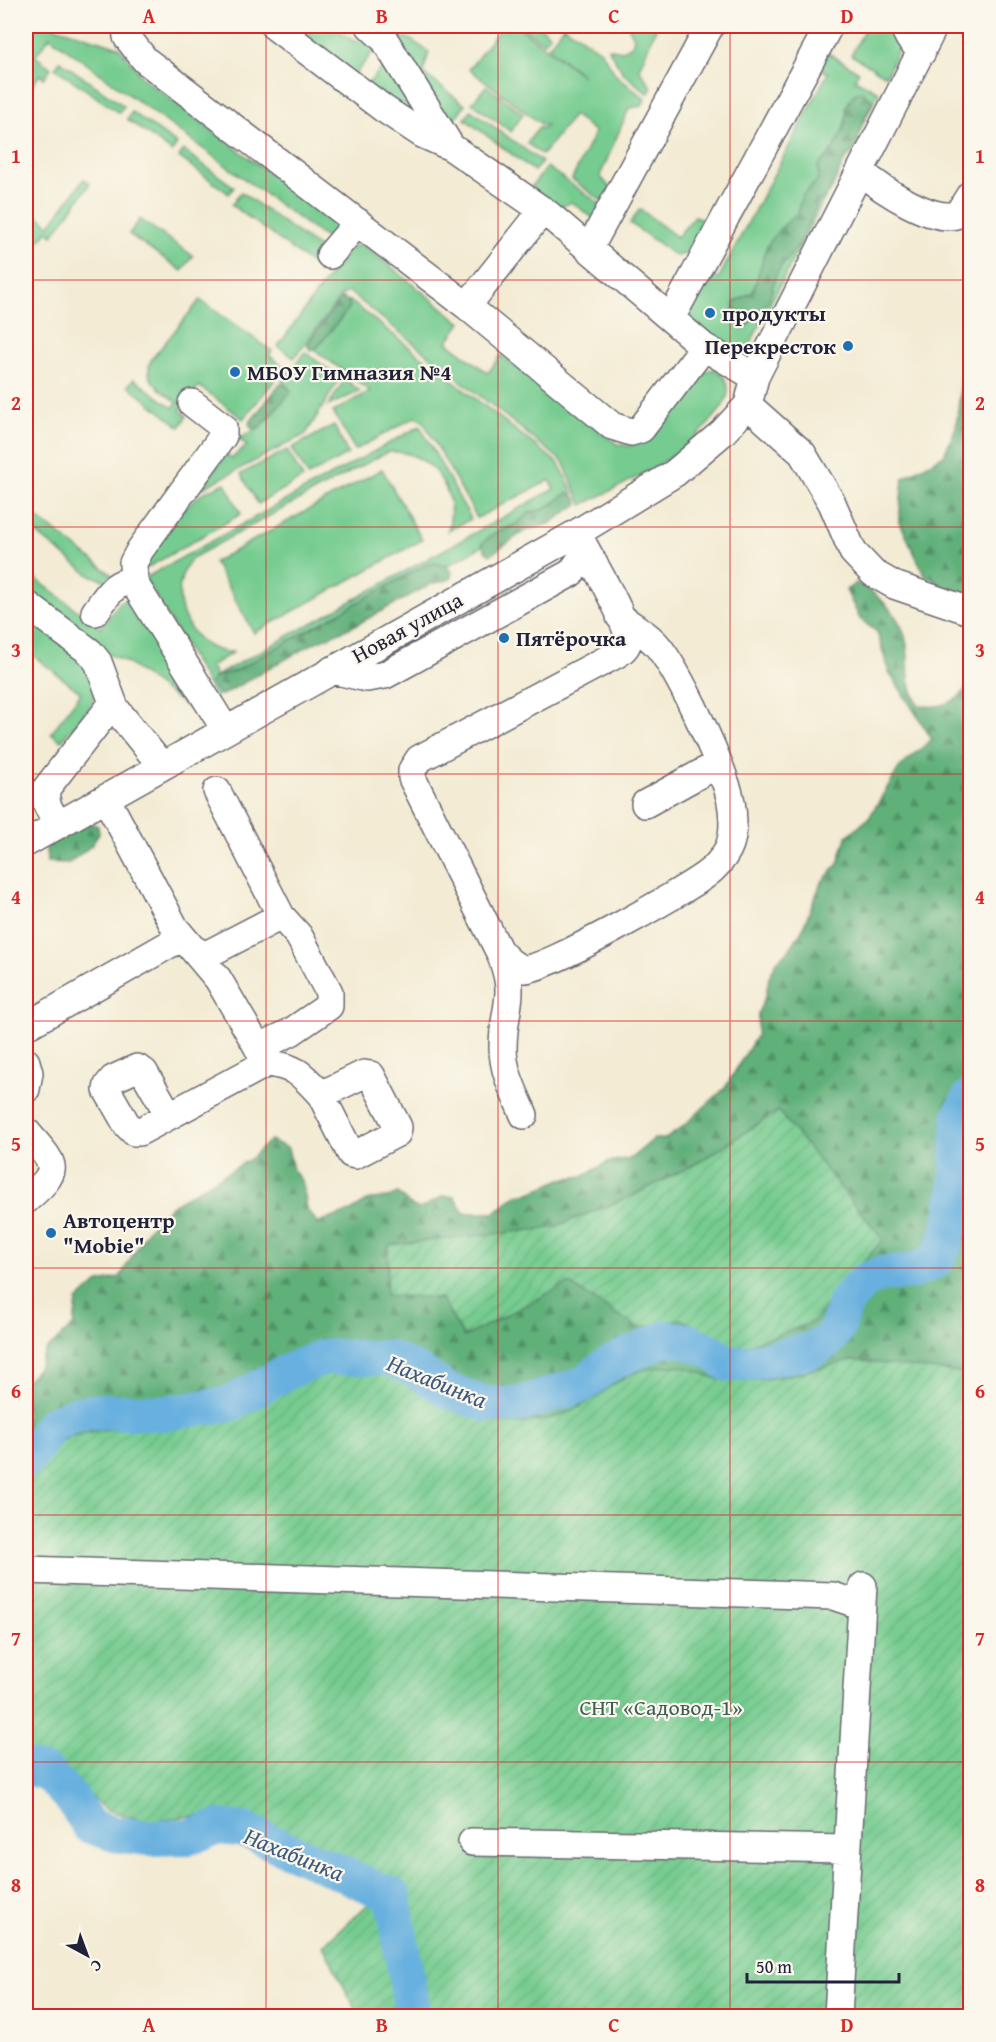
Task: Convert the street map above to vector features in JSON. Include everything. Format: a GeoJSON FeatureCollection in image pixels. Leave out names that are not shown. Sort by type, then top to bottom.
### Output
{"type":"FeatureCollection","features":[{"type":"Feature","properties":{"kind":"street"},"geometry":{"type":"LineString","coordinates":[[126,26],[127,37],[145,60],[467,306],[597,414],[622,431],[631,432],[648,423],[704,348]]}},
{"type":"Feature","properties":{"kind":"street"},"geometry":{"type":"LineString","coordinates":[[274,26],[384,109],[422,134],[451,147],[543,210],[590,247],[704,348],[755,377]]}},
{"type":"Feature","properties":{"kind":"street"},"geometry":{"type":"LineString","coordinates":[[370,26],[384,39],[451,147]]}},
{"type":"Feature","properties":{"kind":"street"},"geometry":{"type":"LineString","coordinates":[[590,247],[710,26]]}},
{"type":"Feature","properties":{"kind":"street"},"geometry":{"type":"LineString","coordinates":[[671,318],[829,26]]}},
{"type":"Feature","properties":{"kind":"street"},"geometry":{"type":"LineString","coordinates":[[903,26],[909,38],[922,52]]}},
{"type":"Feature","properties":{"kind":"street","name":"Новая улица"},"geometry":{"type":"LineString","coordinates":[[26,843],[332,669],[579,538],[675,473],[723,432],[748,405],[755,377],[934,26]]}},
{"type":"Feature","properties":{"kind":"street"},"geometry":{"type":"LineString","coordinates":[[861,172],[875,183],[942,217],[958,214],[970,195]]}},
{"type":"Feature","properties":{"kind":"street"},"geometry":{"type":"LineString","coordinates":[[467,306],[543,210]]}},
{"type":"Feature","properties":{"kind":"street"},"geometry":{"type":"LineString","coordinates":[[330,255],[358,222]]}},
{"type":"Feature","properties":{"kind":"street"},"geometry":{"type":"LineString","coordinates":[[192,404],[219,423],[225,431],[140,550],[133,563],[134,583],[225,729]]}},
{"type":"Feature","properties":{"kind":"street"},"geometry":{"type":"LineString","coordinates":[[748,405],[802,453],[832,503],[853,552],[873,573],[894,585],[970,611]]}},
{"type":"Feature","properties":{"kind":"street"},"geometry":{"type":"LineString","coordinates":[[524,1115],[504,1067],[504,1038],[511,989],[508,973],[412,778],[412,770],[420,759],[623,650],[628,639],[620,617],[579,538]]}},
{"type":"Feature","properties":{"kind":"street"},"geometry":{"type":"LineString","coordinates":[[95,612],[115,587],[126,581],[134,583]]}},
{"type":"Feature","properties":{"kind":"street"},"geometry":{"type":"LineString","coordinates":[[26,604],[90,652],[98,662],[113,703],[161,765]]}},
{"type":"Feature","properties":{"kind":"street"},"geometry":{"type":"LineString","coordinates":[[499,951],[516,966],[525,969],[538,968],[554,962],[704,876],[724,857],[732,835],[730,799],[717,758],[668,660],[652,640],[620,617]]}},
{"type":"Feature","properties":{"kind":"street"},"geometry":{"type":"LineString","coordinates":[[58,825],[47,805],[45,790],[113,703]]}},
{"type":"Feature","properties":{"kind":"street"},"geometry":{"type":"LineString","coordinates":[[645,804],[707,770],[713,769],[724,778]]}},
{"type":"Feature","properties":{"kind":"street"},"geometry":{"type":"LineString","coordinates":[[169,1116],[262,1056],[291,1032],[329,1006],[330,1000],[299,936],[281,915],[217,791]]}},
{"type":"Feature","properties":{"kind":"street"},"geometry":{"type":"LineString","coordinates":[[106,798],[187,943],[218,979],[262,1056],[298,1071],[321,1095]]}},
{"type":"Feature","properties":{"kind":"street"},"geometry":{"type":"LineString","coordinates":[[187,943],[208,954],[281,915]]}},
{"type":"Feature","properties":{"kind":"street"},"geometry":{"type":"LineString","coordinates":[[30,1024],[187,943]]}},
{"type":"Feature","properties":{"kind":"street"},"geometry":{"type":"LineString","coordinates":[[26,1062],[29,1073],[26,1089]]}},
{"type":"Feature","properties":{"kind":"street"},"geometry":{"type":"LineString","coordinates":[[26,1131],[50,1160],[52,1171],[47,1182],[26,1200]]}},
{"type":"Feature","properties":{"kind":"street"},"geometry":{"type":"LineString","coordinates":[[26,1570],[832,1596],[862,1595],[838,2016]]}},
{"type":"Feature","properties":{"kind":"street"},"geometry":{"type":"LineString","coordinates":[[472,1842],[846,1849]]}},
{"type":"Feature","properties":{"kind":"green space"},"geometry":{"type":"Polygon","coordinates":[[[40,26],[52,26],[119,47],[144,79],[342,228],[332,242],[321,235],[50,37],[35,56],[51,68],[44,78],[40,74],[26,94],[26,43],[40,26]]]}},
{"type":"Feature","properties":{"kind":"green space"},"geometry":{"type":"Polygon","coordinates":[[[314,26],[332,26],[354,41],[369,41],[376,48],[354,76],[304,38],[314,26]]]}},
{"type":"Feature","properties":{"kind":"green space"},"geometry":{"type":"Polygon","coordinates":[[[502,26],[517,26],[583,76],[548,47],[564,26],[601,51],[616,75],[645,99],[642,106],[629,108],[600,176],[612,190],[606,204],[572,179],[595,132],[574,115],[542,155],[527,143],[539,127],[544,129],[547,124],[545,127],[469,69],[502,26]]]}},
{"type":"Feature","properties":{"kind":"green space"},"geometry":{"type":"Polygon","coordinates":[[[520,26],[540,26],[550,35],[544,43],[520,26]]]}},
{"type":"Feature","properties":{"kind":"green space"},"geometry":{"type":"Polygon","coordinates":[[[628,26],[657,26],[639,69],[652,88],[648,94],[623,73],[608,48],[622,51],[632,45],[634,38],[628,26]]]}},
{"type":"Feature","properties":{"kind":"green space"},"geometry":{"type":"Polygon","coordinates":[[[853,26],[893,26],[901,44],[886,76],[851,55],[864,31],[853,26]]]}},
{"type":"Feature","properties":{"kind":"green space"},"geometry":{"type":"Polygon","coordinates":[[[394,37],[408,38],[429,52],[423,73],[465,105],[449,126],[394,37]]]}},
{"type":"Feature","properties":{"kind":"green space"},"geometry":{"type":"Polygon","coordinates":[[[820,48],[859,72],[855,79],[879,92],[749,346],[743,353],[729,353],[685,316],[706,272],[718,279],[828,73],[813,64],[820,48]]]}},
{"type":"Feature","properties":{"kind":"green space"},"geometry":{"type":"Polygon","coordinates":[[[60,61],[124,106],[119,113],[55,68],[60,61]]]}},
{"type":"Feature","properties":{"kind":"green space"},"geometry":{"type":"Polygon","coordinates":[[[385,64],[423,125],[367,85],[385,64]]]}},
{"type":"Feature","properties":{"kind":"green space"},"geometry":{"type":"Polygon","coordinates":[[[486,86],[523,114],[511,132],[472,103],[486,86]]]}},
{"type":"Feature","properties":{"kind":"green space"},"geometry":{"type":"Polygon","coordinates":[[[862,91],[873,101],[863,122],[856,149],[844,161],[832,189],[818,203],[799,244],[776,274],[769,301],[744,329],[736,323],[732,313],[735,302],[753,292],[767,246],[777,232],[798,212],[802,196],[818,180],[818,166],[834,147],[842,131],[846,107],[854,94],[862,91]]]}},
{"type":"Feature","properties":{"kind":"green space"},"geometry":{"type":"Polygon","coordinates":[[[471,110],[542,162],[534,171],[465,119],[471,110]]]}},
{"type":"Feature","properties":{"kind":"green space"},"geometry":{"type":"Polygon","coordinates":[[[132,112],[177,144],[172,152],[127,119],[132,112]]]}},
{"type":"Feature","properties":{"kind":"green space"},"geometry":{"type":"Polygon","coordinates":[[[183,150],[234,187],[229,194],[179,157],[183,150]]]}},
{"type":"Feature","properties":{"kind":"green space"},"geometry":{"type":"Polygon","coordinates":[[[547,167],[604,207],[597,221],[571,202],[561,206],[555,205],[531,187],[547,167]]]}},
{"type":"Feature","properties":{"kind":"green space"},"geometry":{"type":"Polygon","coordinates":[[[84,179],[90,184],[53,235],[47,231],[40,241],[26,230],[26,207],[50,225],[84,179]]]}},
{"type":"Feature","properties":{"kind":"green space"},"geometry":{"type":"Polygon","coordinates":[[[241,192],[320,249],[322,261],[316,267],[232,205],[241,192]]]}},
{"type":"Feature","properties":{"kind":"green space"},"geometry":{"type":"Polygon","coordinates":[[[640,209],[677,237],[695,216],[709,223],[690,253],[676,256],[630,223],[640,209]]]}},
{"type":"Feature","properties":{"kind":"green space"},"geometry":{"type":"Polygon","coordinates":[[[140,219],[193,256],[182,271],[129,234],[140,219]]]}},
{"type":"Feature","properties":{"kind":"green space"},"geometry":{"type":"Polygon","coordinates":[[[358,244],[365,246],[461,323],[447,342],[488,373],[501,355],[617,444],[629,446],[645,440],[701,372],[715,369],[726,380],[728,391],[725,403],[702,431],[671,457],[655,468],[582,505],[563,462],[349,292],[342,295],[294,358],[278,346],[348,250],[358,244]]]}},
{"type":"Feature","properties":{"kind":"green space"},"geometry":{"type":"Polygon","coordinates":[[[342,298],[349,302],[350,307],[316,349],[310,350],[307,344],[342,298]]]}},
{"type":"Feature","properties":{"kind":"green space"},"geometry":{"type":"Polygon","coordinates":[[[200,300],[272,351],[269,355],[285,368],[243,419],[199,386],[180,410],[187,416],[180,427],[128,386],[134,379],[173,408],[177,402],[151,379],[149,367],[151,360],[200,300]]]}},
{"type":"Feature","properties":{"kind":"green space"},"geometry":{"type":"Polygon","coordinates":[[[349,300],[559,464],[574,494],[215,697],[145,578],[420,426],[471,519],[448,531],[451,516],[450,501],[438,475],[416,457],[387,452],[194,557],[184,570],[180,585],[180,601],[184,617],[192,631],[204,643],[218,650],[234,652],[210,666],[216,676],[554,489],[550,480],[477,518],[423,421],[415,417],[355,450],[333,412],[370,391],[311,347],[349,300]]]}},
{"type":"Feature","properties":{"kind":"green space"},"geometry":{"type":"Polygon","coordinates":[[[970,300],[970,597],[950,591],[924,574],[899,520],[903,478],[944,455],[956,427],[970,300]]]}},
{"type":"Feature","properties":{"kind":"green space"},"geometry":{"type":"Polygon","coordinates":[[[305,352],[340,378],[306,434],[201,489],[226,454],[232,458],[247,446],[239,439],[260,427],[273,414],[288,387],[282,382],[305,352]]]}},
{"type":"Feature","properties":{"kind":"green space"},"geometry":{"type":"Polygon","coordinates":[[[345,379],[360,391],[328,406],[345,379]]]}},
{"type":"Feature","properties":{"kind":"green space"},"geometry":{"type":"Polygon","coordinates":[[[280,384],[288,387],[291,392],[260,427],[252,429],[249,423],[280,384]]]}},
{"type":"Feature","properties":{"kind":"green space"},"geometry":{"type":"Polygon","coordinates":[[[334,425],[348,454],[308,476],[292,448],[334,425]]]}},
{"type":"Feature","properties":{"kind":"green space"},"geometry":{"type":"Polygon","coordinates":[[[287,450],[303,478],[258,504],[241,474],[287,450]]]}},
{"type":"Feature","properties":{"kind":"green space"},"geometry":{"type":"Polygon","coordinates":[[[382,469],[422,540],[254,633],[214,562],[382,469]]]}},
{"type":"Feature","properties":{"kind":"green space"},"geometry":{"type":"Polygon","coordinates":[[[225,483],[241,514],[145,569],[159,539],[184,509],[203,493],[225,483]]]}},
{"type":"Feature","properties":{"kind":"green space"},"geometry":{"type":"Polygon","coordinates":[[[568,493],[576,498],[578,504],[549,524],[525,531],[490,555],[485,551],[482,543],[495,533],[515,525],[529,513],[544,509],[568,493]]]}},
{"type":"Feature","properties":{"kind":"green space"},"geometry":{"type":"Polygon","coordinates":[[[26,509],[112,575],[108,582],[88,574],[26,525],[26,509]]]}},
{"type":"Feature","properties":{"kind":"green space"},"geometry":{"type":"Polygon","coordinates":[[[435,563],[445,565],[452,572],[451,579],[431,584],[356,625],[314,643],[222,695],[210,683],[215,677],[235,671],[425,565],[435,563]]]}},
{"type":"Feature","properties":{"kind":"green space"},"geometry":{"type":"Polygon","coordinates":[[[26,571],[100,628],[121,601],[132,600],[197,706],[191,710],[126,662],[97,649],[26,596],[26,571]]]}},
{"type":"Feature","properties":{"kind":"green space"},"geometry":{"type":"Polygon","coordinates":[[[856,583],[874,594],[896,617],[905,636],[910,683],[919,705],[940,705],[960,696],[967,683],[970,664],[970,1277],[963,1283],[970,1290],[970,1432],[545,1443],[318,1370],[275,1404],[26,1494],[26,1381],[38,1368],[45,1351],[74,1325],[77,1301],[97,1283],[120,1277],[148,1229],[172,1205],[249,1160],[270,1140],[288,1148],[293,1170],[303,1183],[307,1210],[318,1223],[351,1211],[370,1199],[386,1198],[398,1193],[410,1205],[420,1209],[444,1196],[454,1197],[464,1213],[494,1213],[517,1195],[530,1193],[561,1179],[584,1176],[608,1162],[631,1158],[654,1139],[665,1139],[680,1129],[725,1088],[757,1035],[758,1013],[766,995],[769,977],[777,961],[790,949],[802,930],[821,883],[838,864],[846,837],[869,818],[899,768],[932,739],[889,672],[877,632],[860,619],[846,590],[856,583]],[[778,1111],[701,1161],[632,1196],[552,1228],[479,1236],[441,1298],[464,1337],[568,1283],[639,1328],[681,1319],[737,1349],[778,1111]]]}},
{"type":"Feature","properties":{"kind":"green space"},"geometry":{"type":"Polygon","coordinates":[[[26,618],[60,642],[83,664],[95,688],[91,705],[61,741],[51,733],[81,693],[26,650],[26,618]]]}},
{"type":"Feature","properties":{"kind":"green space"},"geometry":{"type":"Polygon","coordinates":[[[90,823],[98,826],[99,833],[92,845],[69,863],[47,862],[46,848],[90,823]]]}},
{"type":"Feature","properties":{"kind":"green space"},"geometry":{"type":"Polygon","coordinates":[[[778,1111],[883,1239],[813,1322],[737,1349],[681,1319],[639,1328],[568,1283],[464,1337],[441,1298],[386,1295],[389,1245],[552,1228],[632,1196],[701,1161],[778,1111]]]}},
{"type":"Feature","properties":{"kind":"green space","name":"СНТ «Садовод-1»"},"geometry":{"type":"Polygon","coordinates":[[[852,1360],[970,1374],[970,2016],[359,2016],[323,1946],[393,1881],[357,1862],[258,1823],[201,1815],[148,1822],[107,1810],[58,1768],[26,1756],[26,1472],[59,1442],[73,1436],[112,1429],[200,1425],[225,1421],[242,1414],[291,1384],[327,1372],[352,1370],[376,1373],[411,1385],[462,1411],[497,1422],[516,1423],[541,1421],[574,1410],[630,1375],[654,1368],[682,1367],[718,1379],[752,1380],[786,1376],[852,1360]]]}},
{"type":"Feature","properties":{"kind":"waterway","name":"Нахабинка"},"geometry":{"type":"LineString","coordinates":[[26,1461],[52,1424],[76,1414],[99,1411],[165,1413],[230,1404],[289,1371],[324,1357],[389,1358],[415,1370],[449,1391],[485,1404],[518,1405],[582,1385],[607,1365],[666,1338],[687,1341],[711,1351],[728,1364],[749,1363],[812,1350],[827,1341],[837,1329],[846,1301],[864,1281],[882,1274],[914,1271],[937,1260],[945,1243],[952,1218],[957,1188],[960,1116],[970,1097]]}},
{"type":"Feature","properties":{"kind":"waterway","name":"Нахабинка"},"geometry":{"type":"LineString","coordinates":[[26,1767],[47,1773],[72,1799],[90,1826],[114,1834],[149,1838],[189,1837],[219,1827],[244,1830],[393,1896],[411,2005],[415,2016]]}},
{"type":"Feature","properties":{"kind":"place","name":"продукты"},"geometry":{"type":"Point","coordinates":[710,313]}},
{"type":"Feature","properties":{"kind":"place","name":"Перекресток"},"geometry":{"type":"Point","coordinates":[848,346]}},
{"type":"Feature","properties":{"kind":"place","name":"МБОУ Гимназия №4"},"geometry":{"type":"Point","coordinates":[235,372]}},
{"type":"Feature","properties":{"kind":"place","name":"Пятёрочка"},"geometry":{"type":"Point","coordinates":[504,638]}},
{"type":"Feature","properties":{"kind":"place","name":"Автоцентр \"Mobie\""},"geometry":{"type":"Point","coordinates":[51,1233]}}]}
